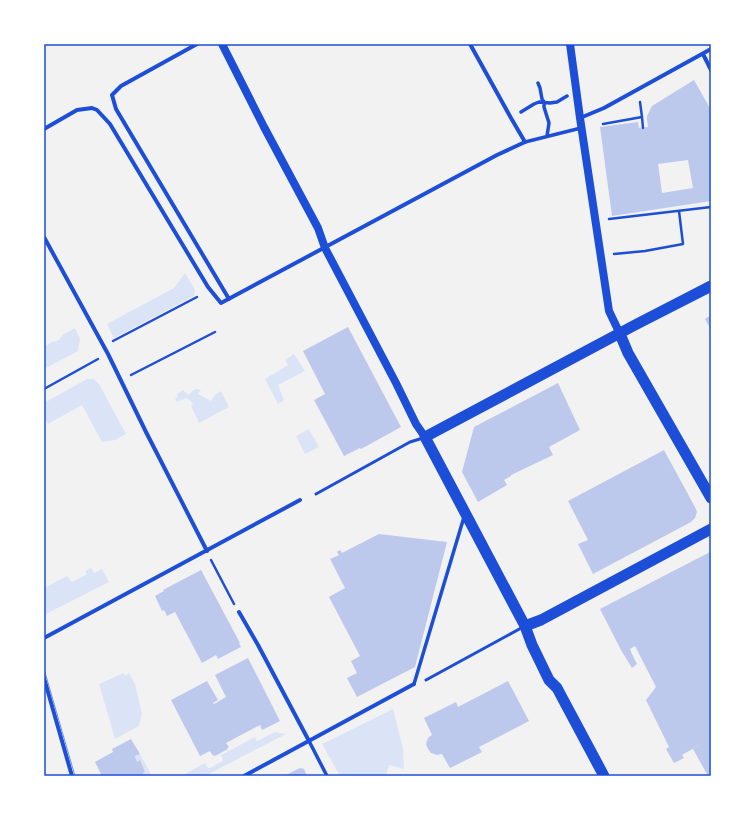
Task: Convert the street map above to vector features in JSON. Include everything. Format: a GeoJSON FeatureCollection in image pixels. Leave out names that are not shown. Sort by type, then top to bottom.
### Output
{"type":"FeatureCollection","features":[{"type":"Feature","properties":{"kind":"highway"},"geometry":{"type":"LineString","coordinates":[[604,776],[557,688],[549,680],[532,645],[525,626],[425,437],[711,286]]}},
{"type":"Feature","properties":{"kind":"highway"},"geometry":{"type":"LineString","coordinates":[[620,334],[628,353],[711,498]]}},
{"type":"Feature","properties":{"kind":"highway"},"geometry":{"type":"LineString","coordinates":[[525,626],[541,620],[711,529]]}},
{"type":"Feature","properties":{"kind":"main road"},"geometry":{"type":"LineString","coordinates":[[222,44],[318,228],[325,248],[416,424],[425,437]]}},
{"type":"Feature","properties":{"kind":"main road"},"geometry":{"type":"LineString","coordinates":[[570,44],[610,311],[620,334]]}},
{"type":"Feature","properties":{"kind":"street"},"geometry":{"type":"LineString","coordinates":[[197,44],[121,86],[112,95],[116,109],[229,299]]}},
{"type":"Feature","properties":{"kind":"street"},"geometry":{"type":"LineString","coordinates":[[470,44],[510,118],[525,142]]}},
{"type":"Feature","properties":{"kind":"street"},"geometry":{"type":"LineString","coordinates":[[580,118],[604,108],[711,49]]}},
{"type":"Feature","properties":{"kind":"street"},"geometry":{"type":"LineString","coordinates":[[703,54],[711,70]]}},
{"type":"Feature","properties":{"kind":"street"},"geometry":{"type":"LineString","coordinates":[[538,83],[549,123],[547,136]]}},
{"type":"Feature","properties":{"kind":"street"},"geometry":{"type":"LineString","coordinates":[[521,112],[539,102],[557,102],[567,96]]}},
{"type":"Feature","properties":{"kind":"street"},"geometry":{"type":"LineString","coordinates":[[44,129],[77,110],[92,108],[97,110],[110,124],[208,287],[222,304],[490,159],[525,142],[582,128]]}},
{"type":"Feature","properties":{"kind":"street"},"geometry":{"type":"LineString","coordinates":[[44,236],[121,380],[206,551]]}},
{"type":"Feature","properties":{"kind":"street"},"geometry":{"type":"LineString","coordinates":[[44,638],[300,500]]}},
{"type":"Feature","properties":{"kind":"street"},"geometry":{"type":"LineString","coordinates":[[244,776],[414,684],[465,514]]}},
{"type":"Feature","properties":{"kind":"street"},"geometry":{"type":"LineString","coordinates":[[239,612],[327,776]]}},
{"type":"Feature","properties":{"kind":"street"},"geometry":{"type":"LineString","coordinates":[[44,678],[72,776]]}},
{"type":"Feature","properties":{"kind":"lane"},"geometry":{"type":"LineString","coordinates":[[316,494],[410,442],[425,437]]}},
{"type":"Feature","properties":{"kind":"lane"},"geometry":{"type":"LineString","coordinates":[[426,680],[525,626]]}},
{"type":"Feature","properties":{"kind":"path"},"geometry":{"type":"LineString","coordinates":[[640,103],[643,128]]}},
{"type":"Feature","properties":{"kind":"path"},"geometry":{"type":"LineString","coordinates":[[603,124],[642,117]]}},
{"type":"Feature","properties":{"kind":"path"},"geometry":{"type":"LineString","coordinates":[[596,221],[711,207]]}},
{"type":"Feature","properties":{"kind":"path"},"geometry":{"type":"LineString","coordinates":[[655,214],[656,210]]}},
{"type":"Feature","properties":{"kind":"path"},"geometry":{"type":"LineString","coordinates":[[602,258],[611,254],[646,251],[683,244],[679,211]]}},
{"type":"Feature","properties":{"kind":"path"},"geometry":{"type":"LineString","coordinates":[[120,337],[197,297]]}},
{"type":"Feature","properties":{"kind":"path"},"geometry":{"type":"LineString","coordinates":[[138,372],[215,332]]}},
{"type":"Feature","properties":{"kind":"path"},"geometry":{"type":"LineString","coordinates":[[44,389],[88,365]]}},
{"type":"Feature","properties":{"kind":"path"},"geometry":{"type":"LineString","coordinates":[[206,551],[239,612]]}},
{"type":"Feature","properties":{"kind":"shaded area"},"geometry":{"type":"Polygon","coordinates":[[[185,273],[195,290],[194,296],[114,338],[107,324],[174,288],[185,273]]]}},
{"type":"Feature","properties":{"kind":"shaded area"},"geometry":{"type":"Polygon","coordinates":[[[75,328],[80,339],[78,351],[44,369],[44,347],[52,341],[54,342],[60,339],[60,336],[62,337],[62,335],[75,328]]]}},
{"type":"Feature","properties":{"kind":"shaded area"},"geometry":{"type":"Polygon","coordinates":[[[294,354],[305,371],[278,385],[284,400],[278,404],[265,379],[288,365],[285,360],[294,354]]]}},
{"type":"Feature","properties":{"kind":"shaded area"},"geometry":{"type":"Polygon","coordinates":[[[87,379],[94,379],[99,384],[126,434],[115,440],[102,442],[82,405],[48,424],[44,416],[44,403],[87,379]]]}},
{"type":"Feature","properties":{"kind":"shaded area"},"geometry":{"type":"Polygon","coordinates":[[[195,389],[201,390],[198,394],[211,401],[215,395],[221,391],[229,407],[199,423],[191,406],[193,405],[190,400],[189,401],[188,398],[186,398],[177,402],[175,398],[178,397],[177,394],[183,390],[188,395],[195,389]]]}},
{"type":"Feature","properties":{"kind":"shaded area"},"geometry":{"type":"Polygon","coordinates":[[[309,429],[319,447],[305,454],[296,436],[309,429]]]}},
{"type":"Feature","properties":{"kind":"shaded area"},"geometry":{"type":"Polygon","coordinates":[[[91,568],[94,573],[102,569],[109,582],[44,615],[44,588],[67,576],[72,582],[87,574],[85,571],[91,568]]]}},
{"type":"Feature","properties":{"kind":"shaded area"},"geometry":{"type":"Polygon","coordinates":[[[124,673],[125,676],[129,673],[135,684],[142,714],[139,726],[115,739],[99,684],[124,673]]]}},
{"type":"Feature","properties":{"kind":"shaded area"},"geometry":{"type":"Polygon","coordinates":[[[393,709],[403,748],[404,769],[389,765],[386,776],[340,776],[322,744],[393,709]]]}},
{"type":"Feature","properties":{"kind":"shaded area"},"geometry":{"type":"Polygon","coordinates":[[[275,732],[286,734],[205,776],[186,776],[185,774],[205,763],[208,768],[210,768],[223,761],[221,755],[255,737],[257,741],[275,732]]]}},
{"type":"Feature","properties":{"kind":"shaded area"},"geometry":{"type":"Polygon","coordinates":[[[140,754],[152,776],[144,776],[143,773],[145,772],[140,761],[137,762],[135,756],[140,754]]]}},
{"type":"Feature","properties":{"kind":"building"},"geometry":{"type":"Polygon","coordinates":[[[694,80],[711,110],[711,201],[612,216],[600,127],[638,122],[639,128],[648,127],[647,116],[652,106],[694,80]],[[688,160],[658,164],[662,193],[693,188],[688,160]]]}},
{"type":"Feature","properties":{"kind":"building"},"geometry":{"type":"Polygon","coordinates":[[[711,315],[711,330],[705,319],[711,315]]]}},
{"type":"Feature","properties":{"kind":"building"},"geometry":{"type":"Polygon","coordinates":[[[348,327],[401,427],[361,449],[360,448],[344,456],[314,400],[325,394],[303,351],[348,327]]]}},
{"type":"Feature","properties":{"kind":"building"},"geometry":{"type":"Polygon","coordinates":[[[558,383],[580,430],[549,447],[553,455],[511,475],[504,480],[507,485],[478,502],[462,472],[474,427],[558,383]]]}},
{"type":"Feature","properties":{"kind":"building"},"geometry":{"type":"Polygon","coordinates":[[[664,450],[696,509],[697,512],[695,518],[691,522],[593,574],[578,544],[588,540],[568,501],[664,450]]]}},
{"type":"Feature","properties":{"kind":"building"},"geometry":{"type":"Polygon","coordinates":[[[379,534],[447,542],[415,667],[357,697],[347,678],[357,673],[351,661],[360,656],[329,597],[345,588],[330,559],[339,555],[337,552],[340,550],[342,553],[379,534]]]}},
{"type":"Feature","properties":{"kind":"building"},"geometry":{"type":"Polygon","coordinates":[[[710,552],[711,776],[708,776],[693,749],[703,743],[682,755],[684,758],[674,763],[666,749],[669,747],[646,700],[656,687],[635,646],[630,649],[637,664],[632,668],[600,609],[710,552]]]}},
{"type":"Feature","properties":{"kind":"building"},"geometry":{"type":"Polygon","coordinates":[[[201,570],[241,647],[218,659],[216,655],[202,663],[175,612],[167,616],[164,610],[162,611],[155,596],[164,591],[163,590],[201,570]]]}},
{"type":"Feature","properties":{"kind":"building"},"geometry":{"type":"Polygon","coordinates":[[[248,658],[280,721],[262,730],[260,725],[226,743],[229,747],[227,748],[228,749],[215,756],[213,756],[210,751],[200,756],[171,700],[207,681],[218,700],[213,703],[214,704],[226,697],[215,675],[248,658]]]}},
{"type":"Feature","properties":{"kind":"building"},"geometry":{"type":"Polygon","coordinates":[[[508,681],[529,721],[479,747],[482,752],[450,768],[442,754],[437,755],[431,753],[426,744],[428,738],[432,735],[424,718],[456,702],[458,707],[508,681]]]}},
{"type":"Feature","properties":{"kind":"building"},"geometry":{"type":"Polygon","coordinates":[[[131,739],[140,754],[135,756],[137,762],[140,760],[145,772],[143,773],[144,776],[102,776],[95,762],[113,752],[112,749],[131,739]]]}},
{"type":"Feature","properties":{"kind":"building"},"geometry":{"type":"Polygon","coordinates":[[[300,768],[304,769],[307,776],[284,776],[300,768]]]}},
{"type":"Feature","properties":{"kind":"tram line"},"geometry":{"type":"LineString","coordinates":[[44,669],[75,776]]}}]}
